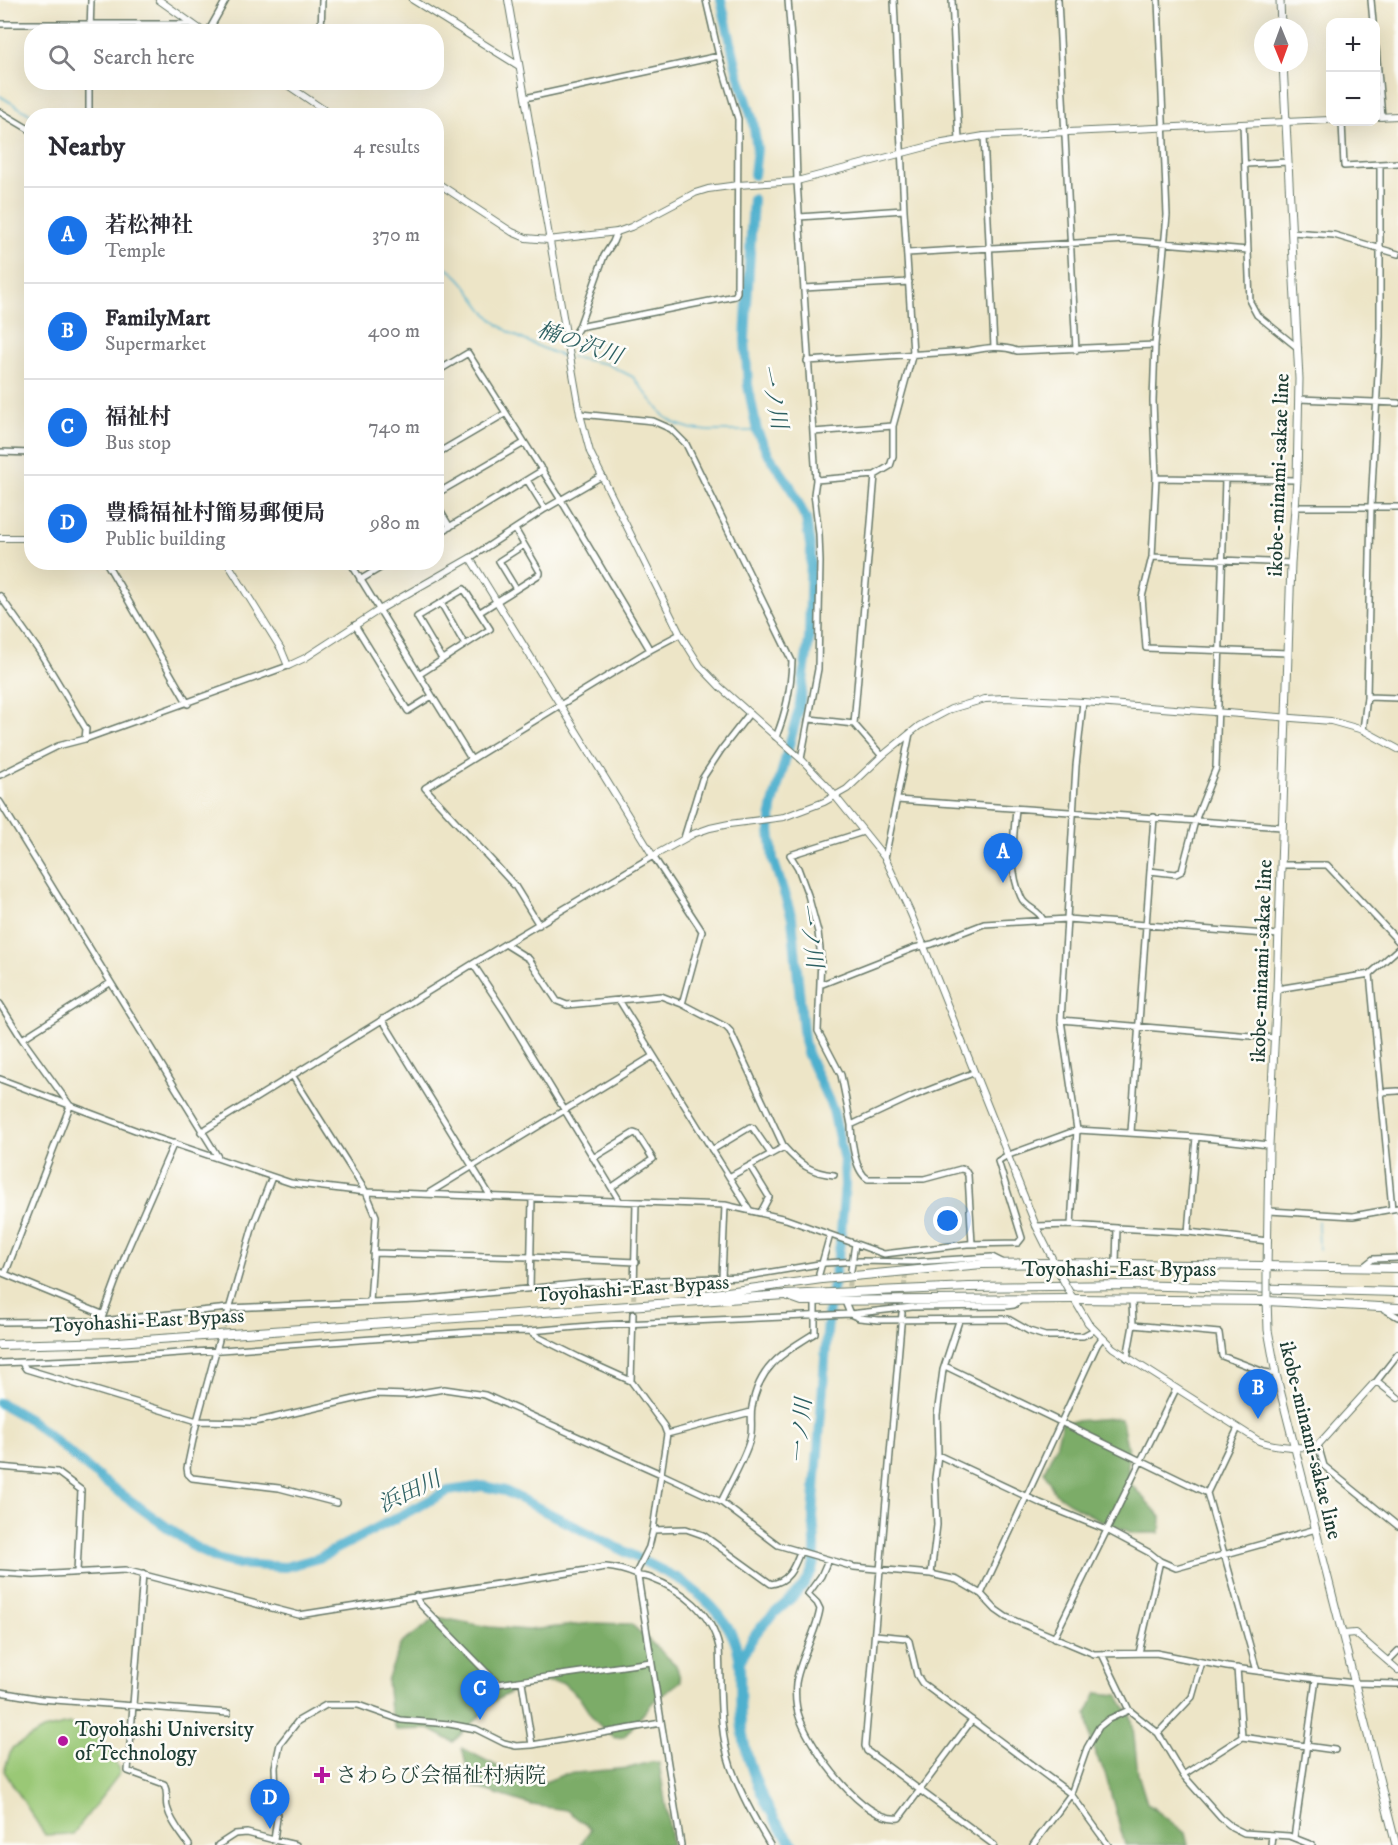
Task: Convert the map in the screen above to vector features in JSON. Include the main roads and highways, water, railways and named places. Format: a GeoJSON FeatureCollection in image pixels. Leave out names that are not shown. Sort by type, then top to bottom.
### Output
{"type":"FeatureCollection","features":[{"type":"Feature","properties":{"kind":"highway"},"geometry":{"type":"LineString","coordinates":[[631,1310],[820,1276],[924,1268],[1007,1264],[1056,1266],[1116,1263],[1267,1269],[1398,1268]]}},
{"type":"Feature","properties":{"kind":"highway","name":"Toyohashi-East Bypass"},"geometry":{"type":"LineString","coordinates":[[0,1345],[117,1342],[631,1310],[785,1295],[802,1301],[1043,1286],[1267,1295]]}},
{"type":"Feature","properties":{"kind":"highway"},"geometry":{"type":"LineString","coordinates":[[845,1299],[1021,1300],[1072,1296],[1132,1300],[1398,1292]]}},
{"type":"Feature","properties":{"kind":"highway"},"geometry":{"type":"LineString","coordinates":[[1267,1295],[1398,1308]]}},
{"type":"Feature","properties":{"kind":"main road"},"geometry":{"type":"LineString","coordinates":[[1280,0],[1281,18]]}},
{"type":"Feature","properties":{"kind":"main road","name":"ikobe-minami-sakae line"},"geometry":{"type":"LineString","coordinates":[[1283,72],[1299,399],[1269,1145],[1267,1295],[1270,1346],[1354,1683],[1394,1825],[1396,1845]]}},
{"type":"Feature","properties":{"kind":"waterway","name":"一ノ川"},"geometry":{"type":"LineString","coordinates":[[721,0],[738,73],[753,121],[757,149],[754,175]]}},
{"type":"Feature","properties":{"kind":"waterway","name":"楠の沢川"},"geometry":{"type":"LineString","coordinates":[[0,96],[24,111]]}},
{"type":"Feature","properties":{"kind":"waterway","name":"一ノ川"},"geometry":{"type":"LineString","coordinates":[[740,1662],[758,1630],[800,1590],[811,1573],[814,1563],[813,1516],[829,1307],[840,1244],[845,1185],[844,1161],[833,1110],[807,1053],[804,1040],[792,918],[773,859],[770,830],[772,808],[799,709],[809,640],[811,551],[806,519],[789,484],[768,454],[757,431],[748,385],[745,339],[753,199]]}},
{"type":"Feature","properties":{"kind":"waterway","name":"楠の沢川"},"geometry":{"type":"LineString","coordinates":[[444,268],[460,279],[485,312],[499,325],[525,340],[567,356]]}},
{"type":"Feature","properties":{"kind":"waterway","name":"楠の沢川"},"geometry":{"type":"LineString","coordinates":[[571,357],[607,364],[633,377],[664,416],[676,424],[709,431],[757,431]]}},
{"type":"Feature","properties":{"kind":"waterway"},"geometry":{"type":"LineString","coordinates":[[1318,1221],[1319,1249]]}},
{"type":"Feature","properties":{"kind":"waterway","name":"浜田川"},"geometry":{"type":"LineString","coordinates":[[0,1403],[29,1419],[102,1480],[193,1546],[217,1559],[238,1564],[285,1567],[319,1558],[448,1491],[483,1486],[505,1491],[679,1579],[711,1605],[720,1615],[733,1638],[740,1665],[741,1721],[749,1759],[767,1806],[794,1845]]}},
{"type":"Feature","properties":{"kind":"tunnel"},"geometry":{"type":"LineString","coordinates":[[903,1302],[907,1257]]}},
{"type":"Feature","properties":{"kind":"tunnel"},"geometry":{"type":"LineString","coordinates":[[848,1294],[850,1273]]}},
{"type":"Feature","properties":{"kind":"tunnel"},"geometry":{"type":"LineString","coordinates":[[633,1314],[634,1290]]}},
{"type":"Feature","properties":{"kind":"tunnel"},"geometry":{"type":"LineString","coordinates":[[221,1335],[226,1320]]}},
{"type":"Feature","properties":{"kind":"place","name":"若松神社"},"geometry":{"type":"Point","coordinates":[1003,883]}},
{"type":"Feature","properties":{"kind":"place","name":"FamilyMart"},"geometry":{"type":"Point","coordinates":[1258,1419]}},
{"type":"Feature","properties":{"kind":"place","name":"福祉村"},"geometry":{"type":"Point","coordinates":[480,1720]}},
{"type":"Feature","properties":{"kind":"place","name":"Toyohashi University of Technology"},"geometry":{"type":"Point","coordinates":[63,1741]}},
{"type":"Feature","properties":{"kind":"place","name":"さわらび会福祉村病院"},"geometry":{"type":"Point","coordinates":[322,1775]}},
{"type":"Feature","properties":{"kind":"place","name":"豊橋福祉村簡易郵便局"},"geometry":{"type":"Point","coordinates":[270,1829]}}]}
